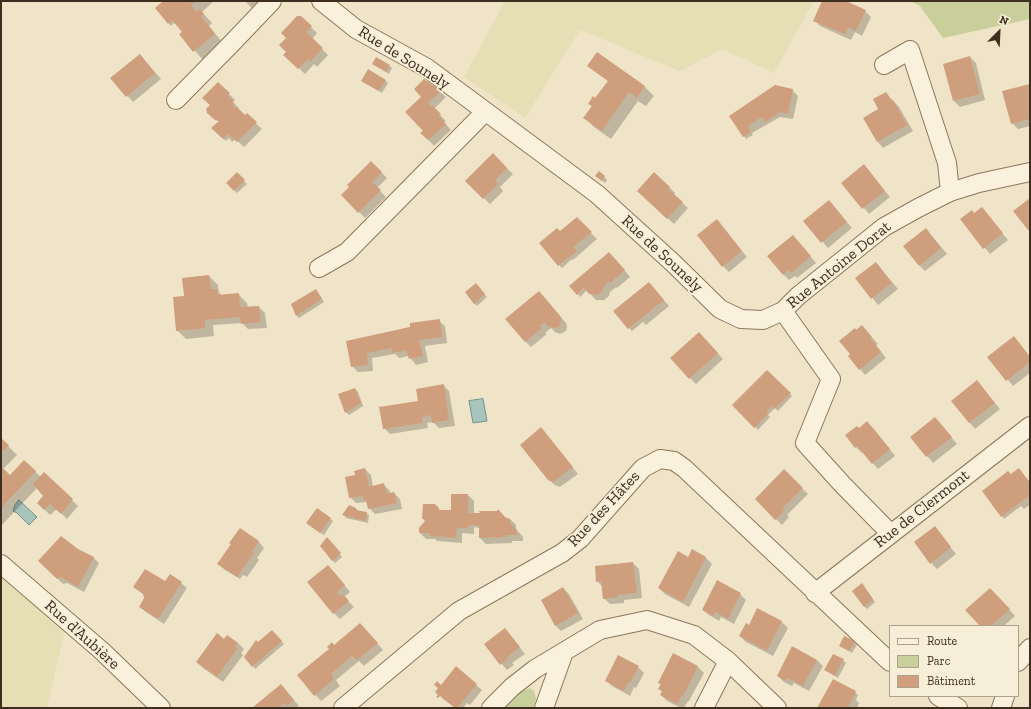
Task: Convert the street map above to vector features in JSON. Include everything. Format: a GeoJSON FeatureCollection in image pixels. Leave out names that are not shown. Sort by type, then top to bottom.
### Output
{"type":"FeatureCollection","features":[{"type":"Feature","properties":{"kind":"street"},"geometry":{"type":"LineString","coordinates":[[176,100],[272,1]]}},
{"type":"Feature","properties":{"kind":"street","name":"Rue de Sounely"},"geometry":{"type":"LineString","coordinates":[[321,1],[356,29],[427,68],[597,194],[672,262],[720,309],[741,319],[763,320],[783,311]]}},
{"type":"Feature","properties":{"kind":"street"},"geometry":{"type":"LineString","coordinates":[[884,64],[910,50],[947,163],[950,192]]}},
{"type":"Feature","properties":{"kind":"street"},"geometry":{"type":"LineString","coordinates":[[319,268],[347,252],[485,112]]}},
{"type":"Feature","properties":{"kind":"street","name":"Rue Antoine Dorat"},"geometry":{"type":"LineString","coordinates":[[783,311],[798,296],[884,227],[950,192],[1030,172]]}},
{"type":"Feature","properties":{"kind":"street"},"geometry":{"type":"LineString","coordinates":[[783,311],[831,379],[804,443],[890,533]]}},
{"type":"Feature","properties":{"kind":"street","name":"Rue de Clermont"},"geometry":{"type":"LineString","coordinates":[[815,593],[890,533],[1030,426]]}},
{"type":"Feature","properties":{"kind":"street","name":"Rue des Hâtes"},"geometry":{"type":"LineString","coordinates":[[343,708],[459,611],[562,553],[580,538],[643,468],[660,459],[674,461],[684,468],[889,661]]}},
{"type":"Feature","properties":{"kind":"street","name":"Rue d'Aubière"},"geometry":{"type":"LineString","coordinates":[[1,564],[102,651],[161,708]]}},
{"type":"Feature","properties":{"kind":"street"},"geometry":{"type":"LineString","coordinates":[[491,708],[512,687],[535,669],[600,630],[647,620],[694,635],[728,661],[777,708]]}},
{"type":"Feature","properties":{"kind":"street"},"geometry":{"type":"LineString","coordinates":[[1019,661],[1030,648]]}},
{"type":"Feature","properties":{"kind":"street"},"geometry":{"type":"LineString","coordinates":[[544,708],[564,652]]}},
{"type":"Feature","properties":{"kind":"street"},"geometry":{"type":"LineString","coordinates":[[704,708],[728,661]]}},
{"type":"Feature","properties":{"kind":"street"},"geometry":{"type":"LineString","coordinates":[[940,697],[958,708]]}},
{"type":"Feature","properties":{"kind":"street"},"geometry":{"type":"LineString","coordinates":[[1001,708],[1005,697]]}},
{"type":"Feature","properties":{"kind":"shaded area"},"geometry":{"type":"Polygon","coordinates":[[[505,1],[814,1],[774,73],[723,49],[680,71],[580,30],[525,118],[464,77],[505,1]]]}},
{"type":"Feature","properties":{"kind":"shaded area"},"geometry":{"type":"Polygon","coordinates":[[[1,564],[68,623],[64,634],[47,708],[1,708],[1,564]]]}},
{"type":"Feature","properties":{"kind":"green space"},"geometry":{"type":"Polygon","coordinates":[[[910,1],[1030,1],[1030,19],[943,38],[919,5],[910,1]]]}},
{"type":"Feature","properties":{"kind":"green space"},"geometry":{"type":"Polygon","coordinates":[[[530,688],[534,691],[536,699],[533,708],[501,708],[522,691],[530,688]]]}},
{"type":"Feature","properties":{"kind":"water"},"geometry":{"type":"Polygon","coordinates":[[[483,399],[487,421],[473,423],[469,401],[483,399]]]}},
{"type":"Feature","properties":{"kind":"water"},"geometry":{"type":"Polygon","coordinates":[[[19,500],[37,517],[29,525],[13,511],[19,500]]]}},
{"type":"Feature","properties":{"kind":"building"},"geometry":{"type":"Polygon","coordinates":[[[163,1],[196,1],[191,5],[196,12],[200,9],[204,14],[201,16],[215,34],[193,52],[179,34],[182,32],[172,20],[168,24],[155,8],[163,1]]]}},
{"type":"Feature","properties":{"kind":"building"},"geometry":{"type":"Polygon","coordinates":[[[822,1],[846,1],[866,10],[856,31],[849,27],[845,34],[813,21],[822,1]]]}},
{"type":"Feature","properties":{"kind":"building"},"geometry":{"type":"Polygon","coordinates":[[[297,16],[301,16],[312,26],[306,32],[323,48],[310,62],[308,59],[298,69],[283,55],[286,52],[279,45],[286,38],[281,33],[297,16]]]}},
{"type":"Feature","properties":{"kind":"building"},"geometry":{"type":"Polygon","coordinates":[[[597,52],[645,86],[637,98],[629,92],[602,131],[583,118],[592,106],[588,104],[593,96],[595,98],[608,81],[587,66],[597,52]]]}},
{"type":"Feature","properties":{"kind":"building"},"geometry":{"type":"Polygon","coordinates":[[[140,54],[155,73],[126,97],[110,78],[140,54]]]}},
{"type":"Feature","properties":{"kind":"building"},"geometry":{"type":"Polygon","coordinates":[[[970,56],[980,94],[953,101],[943,64],[970,56]]]}},
{"type":"Feature","properties":{"kind":"building"},"geometry":{"type":"Polygon","coordinates":[[[376,57],[390,65],[386,72],[372,64],[376,57]]]}},
{"type":"Feature","properties":{"kind":"building"},"geometry":{"type":"Polygon","coordinates":[[[368,69],[386,80],[379,91],[361,81],[368,69]]]}},
{"type":"Feature","properties":{"kind":"building"},"geometry":{"type":"Polygon","coordinates":[[[424,79],[441,91],[428,103],[441,114],[439,116],[446,124],[428,140],[420,133],[423,131],[405,112],[421,97],[414,89],[424,79]]]}},
{"type":"Feature","properties":{"kind":"building"},"geometry":{"type":"Polygon","coordinates":[[[218,82],[230,93],[228,95],[233,101],[234,108],[238,108],[245,115],[247,113],[257,122],[237,142],[228,134],[223,139],[211,128],[219,121],[215,120],[207,113],[206,109],[210,105],[202,98],[218,82]]]}},
{"type":"Feature","properties":{"kind":"building"},"geometry":{"type":"Polygon","coordinates":[[[1030,84],[1030,119],[1011,124],[1002,91],[1030,84]]]}},
{"type":"Feature","properties":{"kind":"building"},"geometry":{"type":"Polygon","coordinates":[[[775,85],[793,89],[788,114],[780,112],[765,122],[762,117],[748,126],[751,132],[743,137],[729,116],[775,85]]]}},
{"type":"Feature","properties":{"kind":"building"},"geometry":{"type":"Polygon","coordinates":[[[886,92],[892,101],[893,100],[907,125],[877,142],[863,118],[878,109],[873,99],[886,92]]]}},
{"type":"Feature","properties":{"kind":"building"},"geometry":{"type":"Polygon","coordinates":[[[493,153],[507,168],[495,180],[498,184],[483,199],[465,181],[493,153]]]}},
{"type":"Feature","properties":{"kind":"building"},"geometry":{"type":"Polygon","coordinates":[[[371,161],[382,172],[372,182],[381,190],[358,213],[341,195],[349,187],[347,185],[371,161]]]}},
{"type":"Feature","properties":{"kind":"building"},"geometry":{"type":"Polygon","coordinates":[[[864,164],[885,191],[862,209],[841,183],[864,164]]]}},
{"type":"Feature","properties":{"kind":"building"},"geometry":{"type":"Polygon","coordinates":[[[599,171],[605,176],[602,181],[595,176],[599,171]]]}},
{"type":"Feature","properties":{"kind":"building"},"geometry":{"type":"Polygon","coordinates":[[[237,172],[245,180],[234,191],[226,183],[237,172]]]}},
{"type":"Feature","properties":{"kind":"building"},"geometry":{"type":"Polygon","coordinates":[[[654,172],[670,187],[668,189],[683,202],[667,219],[637,191],[654,172]]]}},
{"type":"Feature","properties":{"kind":"building"},"geometry":{"type":"Polygon","coordinates":[[[1030,198],[1030,229],[1028,230],[1013,211],[1030,198]]]}},
{"type":"Feature","properties":{"kind":"building"},"geometry":{"type":"Polygon","coordinates":[[[829,200],[847,222],[821,243],[803,221],[829,200]]]}},
{"type":"Feature","properties":{"kind":"building"},"geometry":{"type":"Polygon","coordinates":[[[982,207],[1003,233],[983,249],[960,219],[972,210],[974,213],[982,207]]]}},
{"type":"Feature","properties":{"kind":"building"},"geometry":{"type":"Polygon","coordinates":[[[577,217],[592,232],[573,247],[577,251],[558,266],[539,243],[557,228],[560,231],[577,217]]]}},
{"type":"Feature","properties":{"kind":"building"},"geometry":{"type":"Polygon","coordinates":[[[717,219],[742,251],[722,267],[697,235],[717,219]]]}},
{"type":"Feature","properties":{"kind":"building"},"geometry":{"type":"Polygon","coordinates":[[[926,228],[941,248],[919,266],[903,246],[926,228]]]}},
{"type":"Feature","properties":{"kind":"building"},"geometry":{"type":"Polygon","coordinates":[[[793,235],[811,256],[791,273],[789,270],[783,275],[767,256],[793,235]]]}},
{"type":"Feature","properties":{"kind":"building"},"geometry":{"type":"Polygon","coordinates":[[[609,252],[625,270],[610,283],[609,281],[598,295],[589,294],[584,288],[577,295],[569,286],[609,252]]]}},
{"type":"Feature","properties":{"kind":"building"},"geometry":{"type":"Polygon","coordinates":[[[876,262],[892,283],[871,299],[855,278],[876,262]]]}},
{"type":"Feature","properties":{"kind":"building"},"geometry":{"type":"Polygon","coordinates":[[[209,275],[211,289],[217,289],[217,295],[239,293],[240,307],[259,306],[261,322],[241,324],[240,317],[205,320],[205,328],[176,331],[173,297],[184,296],[182,278],[209,275]]]}},
{"type":"Feature","properties":{"kind":"building"},"geometry":{"type":"Polygon","coordinates":[[[649,282],[664,300],[628,329],[613,311],[649,282]]]}},
{"type":"Feature","properties":{"kind":"building"},"geometry":{"type":"Polygon","coordinates":[[[476,283],[485,294],[474,304],[465,292],[476,283]]]}},
{"type":"Feature","properties":{"kind":"building"},"geometry":{"type":"Polygon","coordinates":[[[316,289],[322,299],[296,316],[291,304],[316,289]]]}},
{"type":"Feature","properties":{"kind":"building"},"geometry":{"type":"Polygon","coordinates":[[[539,291],[562,320],[559,327],[554,328],[548,326],[545,322],[540,326],[542,328],[525,342],[505,319],[539,291]]]}},
{"type":"Feature","properties":{"kind":"building"},"geometry":{"type":"Polygon","coordinates":[[[440,319],[442,337],[419,340],[423,356],[409,359],[406,350],[392,353],[392,348],[367,353],[368,365],[351,367],[346,341],[410,327],[410,323],[440,319]]]}},
{"type":"Feature","properties":{"kind":"building"},"geometry":{"type":"Polygon","coordinates":[[[862,325],[872,337],[871,339],[881,352],[859,370],[848,356],[850,354],[839,341],[855,328],[856,330],[862,325]]]}},
{"type":"Feature","properties":{"kind":"building"},"geometry":{"type":"Polygon","coordinates":[[[699,332],[718,353],[689,379],[670,358],[699,332]]]}},
{"type":"Feature","properties":{"kind":"building"},"geometry":{"type":"Polygon","coordinates":[[[1014,336],[1030,357],[1030,362],[1006,381],[987,357],[1014,336]]]}},
{"type":"Feature","properties":{"kind":"building"},"geometry":{"type":"Polygon","coordinates":[[[767,370],[791,393],[774,409],[772,406],[766,412],[768,414],[754,428],[732,405],[767,370]]]}},
{"type":"Feature","properties":{"kind":"building"},"geometry":{"type":"Polygon","coordinates":[[[977,380],[995,403],[969,423],[951,401],[977,380]]]}},
{"type":"Feature","properties":{"kind":"building"},"geometry":{"type":"Polygon","coordinates":[[[444,384],[449,420],[432,423],[431,415],[422,417],[422,423],[383,429],[379,407],[418,401],[416,389],[444,384]]]}},
{"type":"Feature","properties":{"kind":"building"},"geometry":{"type":"Polygon","coordinates":[[[355,388],[361,403],[345,413],[338,394],[355,388]]]}},
{"type":"Feature","properties":{"kind":"building"},"geometry":{"type":"Polygon","coordinates":[[[935,417],[952,437],[926,457],[910,437],[935,417]]]}},
{"type":"Feature","properties":{"kind":"building"},"geometry":{"type":"Polygon","coordinates":[[[867,421],[890,449],[872,464],[857,446],[855,448],[845,435],[857,426],[859,428],[867,421]]]}},
{"type":"Feature","properties":{"kind":"building"},"geometry":{"type":"Polygon","coordinates":[[[541,427],[573,467],[553,482],[548,480],[520,445],[541,427]]]}},
{"type":"Feature","properties":{"kind":"building"},"geometry":{"type":"Polygon","coordinates":[[[1,438],[9,445],[1,453],[1,438]]]}},
{"type":"Feature","properties":{"kind":"building"},"geometry":{"type":"Polygon","coordinates":[[[24,460],[36,471],[1,508],[1,466],[10,475],[24,460]]]}},
{"type":"Feature","properties":{"kind":"building"},"geometry":{"type":"Polygon","coordinates":[[[365,468],[369,487],[384,483],[387,494],[394,492],[397,503],[368,509],[366,500],[364,500],[363,496],[349,498],[345,477],[355,475],[354,471],[365,468]]]}},
{"type":"Feature","properties":{"kind":"building"},"geometry":{"type":"Polygon","coordinates":[[[1019,468],[1030,483],[1030,495],[1001,517],[982,491],[1008,471],[1011,474],[1019,468]]]}},
{"type":"Feature","properties":{"kind":"building"},"geometry":{"type":"Polygon","coordinates":[[[784,469],[803,488],[782,509],[784,511],[775,520],[755,499],[784,469]]]}},
{"type":"Feature","properties":{"kind":"building"},"geometry":{"type":"Polygon","coordinates":[[[44,472],[73,499],[61,514],[50,504],[44,510],[37,503],[43,496],[33,484],[44,472]]]}},
{"type":"Feature","properties":{"kind":"building"},"geometry":{"type":"Polygon","coordinates":[[[451,494],[468,494],[468,513],[480,513],[479,511],[497,511],[498,509],[505,517],[510,519],[510,523],[517,530],[517,535],[479,538],[479,525],[468,525],[468,528],[457,528],[456,538],[430,536],[430,533],[419,533],[419,528],[425,521],[422,518],[423,504],[435,504],[439,510],[451,510],[451,494]]]}},
{"type":"Feature","properties":{"kind":"building"},"geometry":{"type":"Polygon","coordinates":[[[349,505],[356,508],[356,510],[367,512],[365,521],[342,515],[349,505]]]}},
{"type":"Feature","properties":{"kind":"building"},"geometry":{"type":"Polygon","coordinates":[[[317,508],[331,518],[320,533],[306,523],[317,508]]]}},
{"type":"Feature","properties":{"kind":"building"},"geometry":{"type":"Polygon","coordinates":[[[935,526],[951,547],[930,564],[914,542],[935,526]]]}},
{"type":"Feature","properties":{"kind":"building"},"geometry":{"type":"Polygon","coordinates":[[[240,528],[259,541],[252,552],[254,553],[237,577],[217,564],[240,528]]]}},
{"type":"Feature","properties":{"kind":"building"},"geometry":{"type":"Polygon","coordinates":[[[61,536],[78,549],[94,557],[78,587],[61,577],[57,579],[38,561],[61,536]]]}},
{"type":"Feature","properties":{"kind":"building"},"geometry":{"type":"Polygon","coordinates":[[[327,537],[341,553],[332,561],[320,546],[327,537]]]}},
{"type":"Feature","properties":{"kind":"building"},"geometry":{"type":"Polygon","coordinates":[[[692,549],[706,557],[683,602],[658,588],[678,551],[688,557],[692,549]]]}},
{"type":"Feature","properties":{"kind":"building"},"geometry":{"type":"Polygon","coordinates":[[[633,562],[637,593],[618,595],[618,597],[603,599],[601,581],[596,582],[595,566],[633,562]]]}},
{"type":"Feature","properties":{"kind":"building"},"geometry":{"type":"Polygon","coordinates":[[[328,565],[345,585],[337,592],[340,596],[343,594],[349,601],[333,614],[307,582],[328,565]]]}},
{"type":"Feature","properties":{"kind":"building"},"geometry":{"type":"Polygon","coordinates":[[[145,569],[165,581],[170,574],[182,582],[158,619],[139,607],[144,598],[143,594],[133,587],[145,569]]]}},
{"type":"Feature","properties":{"kind":"building"},"geometry":{"type":"Polygon","coordinates":[[[717,580],[741,593],[728,619],[715,612],[713,616],[702,610],[717,580]]]}},
{"type":"Feature","properties":{"kind":"building"},"geometry":{"type":"Polygon","coordinates":[[[862,583],[873,599],[864,607],[852,591],[862,583]]]}},
{"type":"Feature","properties":{"kind":"building"},"geometry":{"type":"Polygon","coordinates":[[[563,587],[578,613],[555,626],[541,600],[563,587]]]}},
{"type":"Feature","properties":{"kind":"building"},"geometry":{"type":"Polygon","coordinates":[[[990,588],[1010,609],[992,625],[979,625],[965,610],[990,588]]]}},
{"type":"Feature","properties":{"kind":"building"},"geometry":{"type":"Polygon","coordinates":[[[757,608],[782,621],[767,651],[739,636],[746,623],[749,625],[757,608]]]}},
{"type":"Feature","properties":{"kind":"building"},"geometry":{"type":"Polygon","coordinates":[[[360,623],[378,643],[357,660],[352,656],[331,674],[334,679],[314,696],[297,675],[329,649],[327,647],[332,642],[334,645],[360,623]]]}},
{"type":"Feature","properties":{"kind":"building"},"geometry":{"type":"Polygon","coordinates":[[[505,628],[520,647],[507,657],[509,658],[500,665],[484,644],[505,628]]]}},
{"type":"Feature","properties":{"kind":"building"},"geometry":{"type":"Polygon","coordinates":[[[272,630],[282,641],[252,667],[244,657],[256,640],[258,642],[272,630]]]}},
{"type":"Feature","properties":{"kind":"building"},"geometry":{"type":"Polygon","coordinates":[[[217,633],[224,639],[227,635],[238,643],[235,647],[238,648],[217,677],[196,662],[217,633]]]}},
{"type":"Feature","properties":{"kind":"building"},"geometry":{"type":"Polygon","coordinates":[[[844,636],[855,641],[849,651],[839,646],[844,636]]]}},
{"type":"Feature","properties":{"kind":"building"},"geometry":{"type":"Polygon","coordinates":[[[792,646],[817,660],[803,686],[788,678],[786,681],[777,676],[792,646]]]}},
{"type":"Feature","properties":{"kind":"building"},"geometry":{"type":"Polygon","coordinates":[[[673,653],[698,666],[683,696],[682,695],[677,704],[660,695],[662,691],[658,689],[661,684],[658,683],[673,653]]]}},
{"type":"Feature","properties":{"kind":"building"},"geometry":{"type":"Polygon","coordinates":[[[833,654],[844,659],[835,676],[824,670],[833,654]]]}},
{"type":"Feature","properties":{"kind":"building"},"geometry":{"type":"Polygon","coordinates":[[[618,655],[639,666],[630,683],[628,682],[624,691],[605,681],[618,655]]]}},
{"type":"Feature","properties":{"kind":"building"},"geometry":{"type":"Polygon","coordinates":[[[456,666],[477,684],[457,708],[455,708],[440,696],[438,698],[436,697],[438,695],[435,692],[438,688],[434,685],[437,681],[441,685],[456,666]]]}},
{"type":"Feature","properties":{"kind":"building"},"geometry":{"type":"Polygon","coordinates":[[[833,679],[856,691],[848,708],[817,708],[833,679]]]}},
{"type":"Feature","properties":{"kind":"building"},"geometry":{"type":"Polygon","coordinates":[[[281,684],[294,700],[287,706],[284,703],[280,706],[282,708],[252,708],[281,684]]]}}]}
